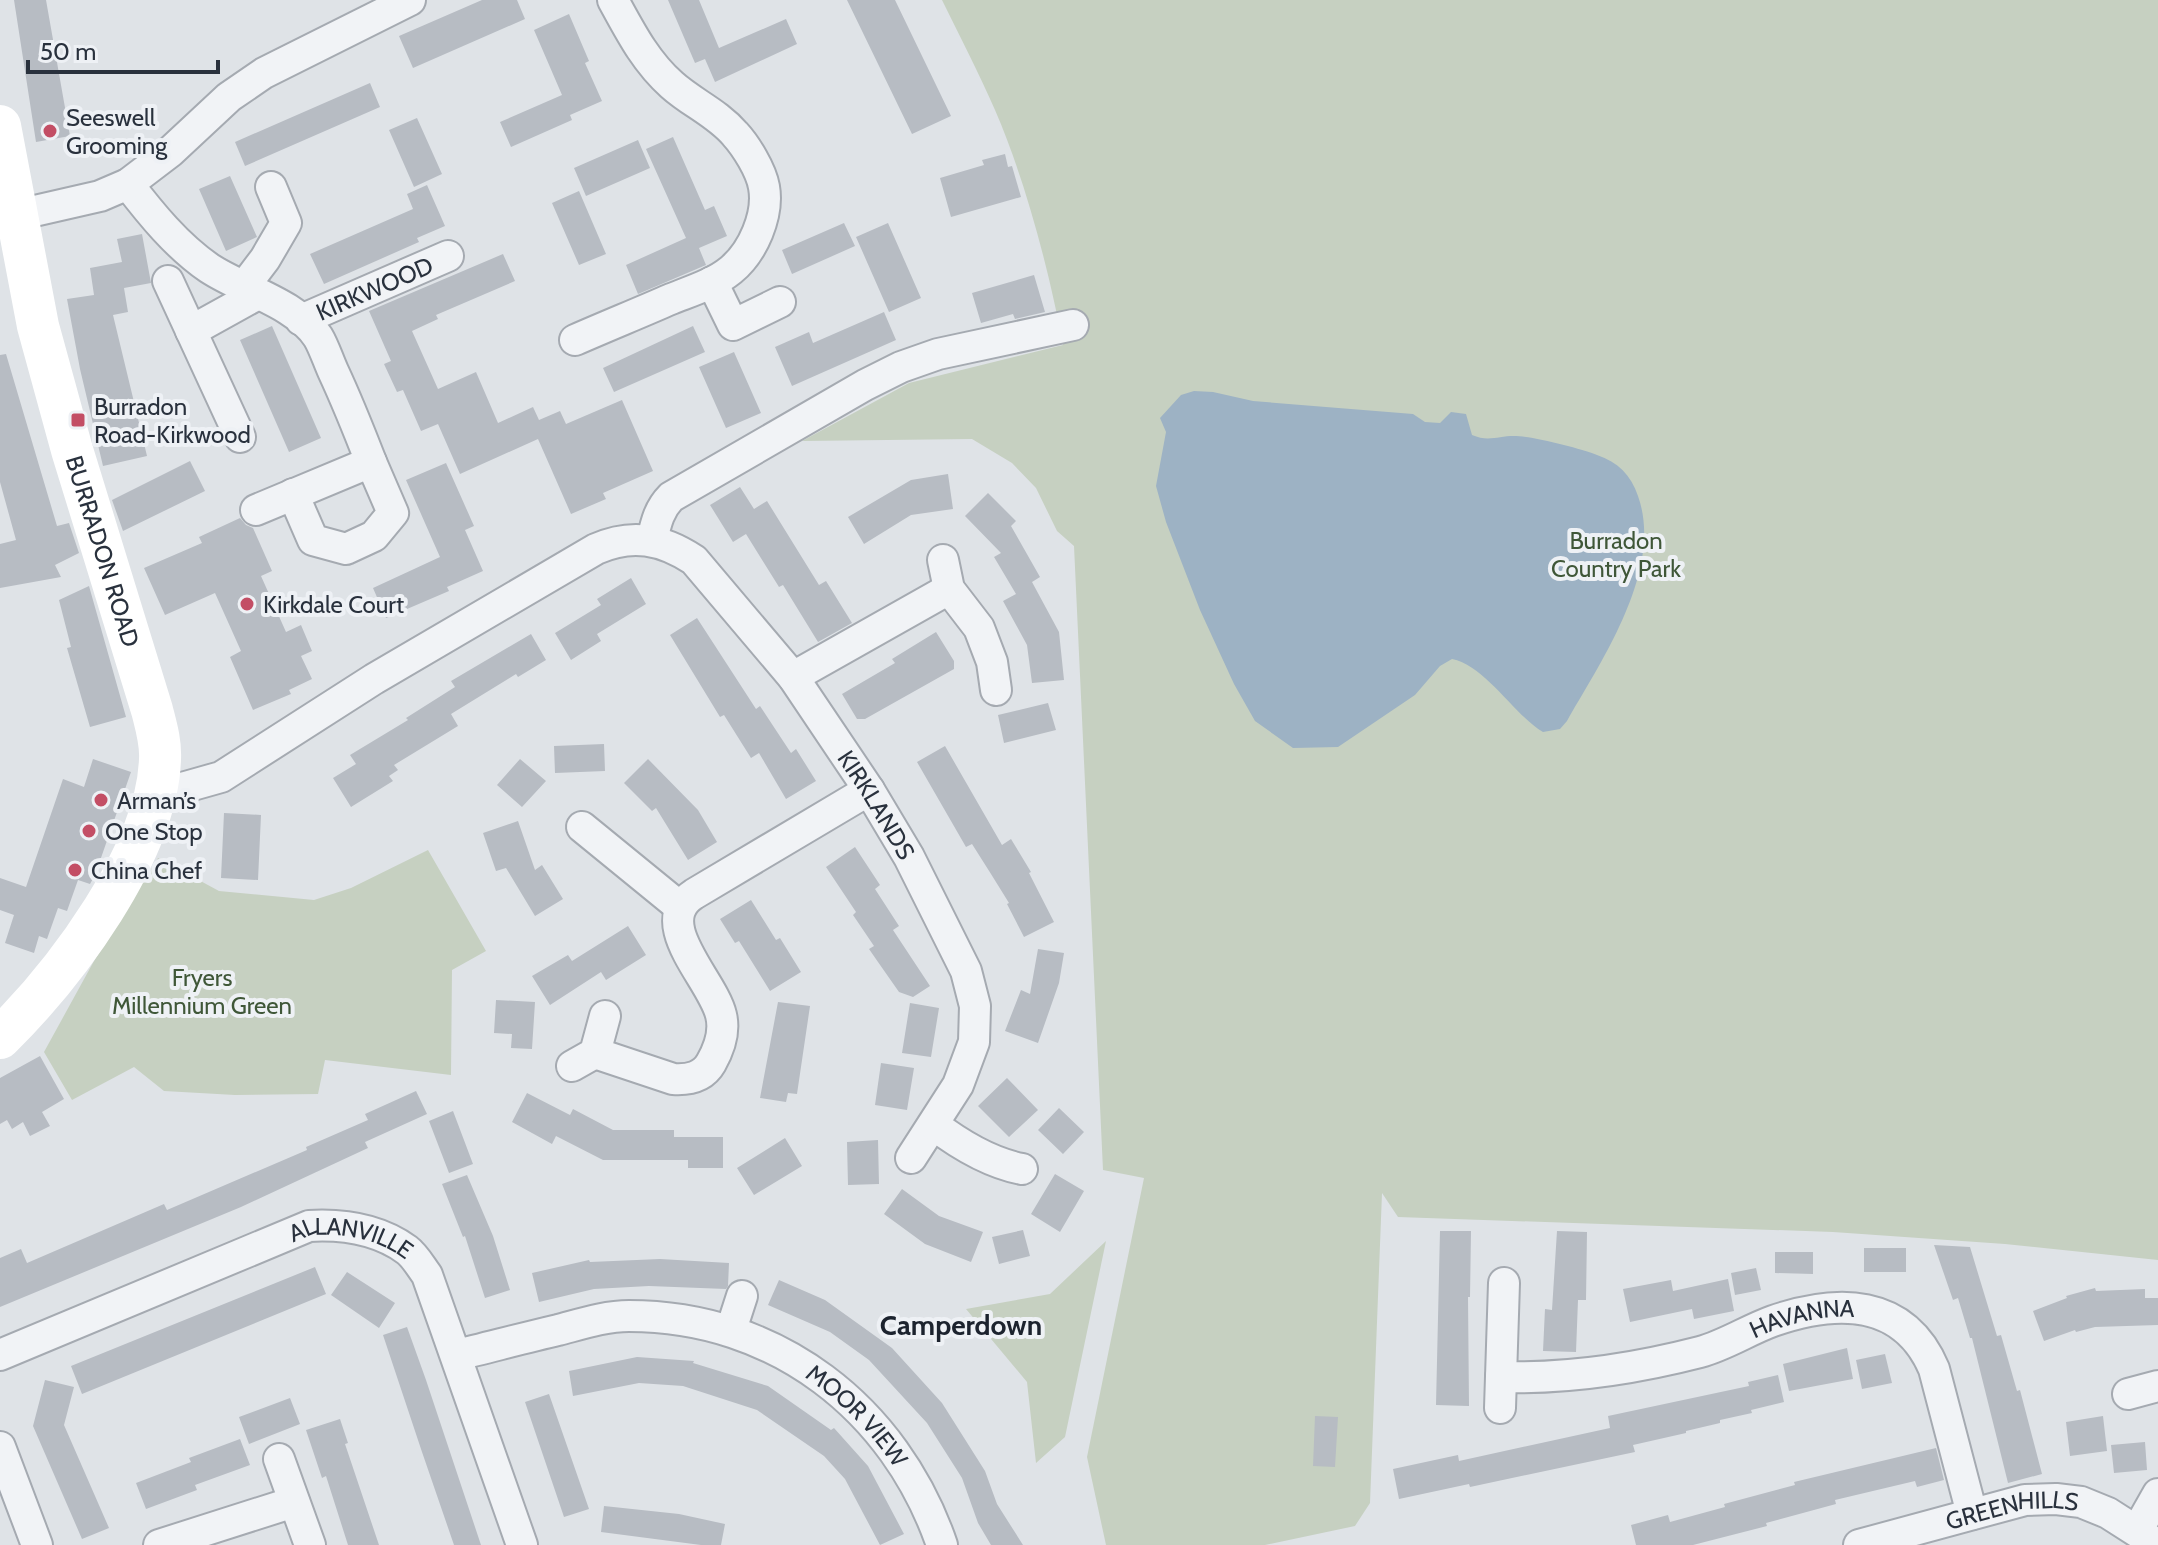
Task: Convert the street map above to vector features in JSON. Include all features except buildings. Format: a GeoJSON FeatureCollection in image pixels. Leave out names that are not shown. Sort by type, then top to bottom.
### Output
{"type":"FeatureCollection","features":[{"type":"Feature","properties":{"kind":"main road","name":"BURRADON ROAD"},"geometry":{"type":"LineString","coordinates":[[0,126],[38,326],[72,450],[152,710],[160,750],[157,787],[143,831],[96,922],[55,977],[0,1038]]}},
{"type":"Feature","properties":{"kind":"street"},"geometry":{"type":"LineString","coordinates":[[17,215],[100,196],[128,184],[170,152],[229,97],[264,73],[410,0]]}},
{"type":"Feature","properties":{"kind":"street"},"geometry":{"type":"LineString","coordinates":[[575,340],[712,282],[733,268],[752,244],[762,218],[765,190],[737,135],[718,117],[673,85],[650,61],[632,36],[613,0]]}},
{"type":"Feature","properties":{"kind":"street"},"geometry":{"type":"LineString","coordinates":[[128,184],[147,209],[208,267],[301,320],[318,336],[393,513],[374,536],[346,549],[313,540],[293,494]]}},
{"type":"Feature","properties":{"kind":"street"},"geometry":{"type":"LineString","coordinates":[[191,331],[250,291],[286,223],[271,187]]}},
{"type":"Feature","properties":{"kind":"street","name":"KIRKWOOD"},"geometry":{"type":"LineString","coordinates":[[301,320],[448,256]]}},
{"type":"Feature","properties":{"kind":"street"},"geometry":{"type":"LineString","coordinates":[[168,281],[240,437]]}},
{"type":"Feature","properties":{"kind":"street"},"geometry":{"type":"LineString","coordinates":[[712,282],[733,325],[780,302]]}},
{"type":"Feature","properties":{"kind":"street"},"geometry":{"type":"LineString","coordinates":[[652,540],[656,520],[671,497],[865,385],[901,367],[938,354],[1073,325]]}},
{"type":"Feature","properties":{"kind":"street"},"geometry":{"type":"LineString","coordinates":[[256,510],[371,462]]}},
{"type":"Feature","properties":{"kind":"street","name":"KIRKLANDS"},"geometry":{"type":"LineString","coordinates":[[157,787],[182,788],[221,777],[374,679],[611,542],[632,538],[674,547],[694,560],[793,677],[869,790],[909,857],[956,950],[972,990],[974,1042],[958,1085],[911,1158]]}},
{"type":"Feature","properties":{"kind":"street"},"geometry":{"type":"LineString","coordinates":[[943,560],[949,589],[979,628],[992,662],[996,690]]}},
{"type":"Feature","properties":{"kind":"street"},"geometry":{"type":"LineString","coordinates":[[793,677],[949,589]]}},
{"type":"Feature","properties":{"kind":"street"},"geometry":{"type":"LineString","coordinates":[[605,1016],[584,1060],[673,1079],[713,1082],[722,1017],[680,934],[677,914],[680,907],[694,894],[869,790]]}},
{"type":"Feature","properties":{"kind":"street"},"geometry":{"type":"LineString","coordinates":[[582,827],[680,907]]}},
{"type":"Feature","properties":{"kind":"street"},"geometry":{"type":"LineString","coordinates":[[934,1125],[997,1162],[1022,1169]]}},
{"type":"Feature","properties":{"kind":"street","name":"ALLANVILLE"},"geometry":{"type":"LineString","coordinates":[[0,1355],[261,1243],[309,1226],[334,1224],[357,1227],[409,1251],[427,1275],[522,1545]]}},
{"type":"Feature","properties":{"kind":"street"},"geometry":{"type":"LineString","coordinates":[[1500,1408],[1504,1283]]}},
{"type":"Feature","properties":{"kind":"street"},"geometry":{"type":"LineString","coordinates":[[731,1330],[742,1296]]}},
{"type":"Feature","properties":{"kind":"street","name":"HAVANNA"},"geometry":{"type":"LineString","coordinates":[[1501,1377],[1568,1376],[1626,1368],[1702,1351],[1732,1341],[1770,1322],[1825,1308],[1850,1307],[1879,1312],[1899,1322],[1926,1350],[1934,1369],[1972,1514]]}},
{"type":"Feature","properties":{"kind":"street","name":"MOOR VIEW"},"geometry":{"type":"LineString","coordinates":[[457,1355],[602,1319],[629,1316],[731,1330],[800,1362],[865,1414],[909,1475],[934,1522],[942,1545]]}},
{"type":"Feature","properties":{"kind":"street"},"geometry":{"type":"LineString","coordinates":[[2128,1394],[2158,1386]]}},
{"type":"Feature","properties":{"kind":"street"},"geometry":{"type":"LineString","coordinates":[[0,1447],[37,1545]]}},
{"type":"Feature","properties":{"kind":"street"},"geometry":{"type":"LineString","coordinates":[[279,1459],[310,1545]]}},
{"type":"Feature","properties":{"kind":"street"},"geometry":{"type":"LineString","coordinates":[[2147,1538],[2158,1494]]}},
{"type":"Feature","properties":{"kind":"street","name":"GREENHILLS"},"geometry":{"type":"LineString","coordinates":[[1872,1543],[2025,1500],[2056,1499],[2081,1502],[2108,1513],[2147,1538]]}},
{"type":"Feature","properties":{"kind":"street"},"geometry":{"type":"LineString","coordinates":[[159,1545],[294,1502]]}},
{"type":"Feature","properties":{"kind":"green space","name":"Burradon Country Park"},"geometry":{"type":"Polygon","coordinates":[[[942,0],[2158,0],[2158,1260],[2005,1244],[1833,1232],[1398,1217],[1382,1193],[1370,1503],[1355,1526],[1265,1545],[1106,1545],[1087,1457],[1144,1178],[1103,1170],[1074,546],[1057,531],[1036,488],[1012,463],[972,439],[802,441],[909,383],[1063,345],[1051,286],[1016,165],[989,96],[942,0]]]}},
{"type":"Feature","properties":{"kind":"green space","name":"Fryers Millennium Green"},"geometry":{"type":"Polygon","coordinates":[[[428,850],[486,951],[452,970],[451,1075],[325,1060],[318,1094],[235,1095],[164,1091],[134,1067],[72,1100],[44,1052],[94,961],[158,858],[219,891],[314,900],[351,888],[428,850]]]}},
{"type":"Feature","properties":{"kind":"green space"},"geometry":{"type":"Polygon","coordinates":[[[1106,1241],[1065,1437],[1036,1463],[1027,1382],[966,1309],[1050,1294],[1106,1241]]]}},
{"type":"Feature","properties":{"kind":"water"},"geometry":{"type":"Polygon","coordinates":[[[1194,391],[1253,401],[1413,414],[1425,422],[1440,423],[1451,412],[1466,414],[1472,435],[1522,437],[1556,443],[1605,458],[1623,470],[1635,488],[1644,524],[1643,553],[1636,583],[1612,642],[1560,729],[1543,732],[1488,680],[1464,663],[1452,659],[1440,666],[1415,695],[1338,747],[1293,748],[1255,721],[1200,610],[1166,522],[1156,486],[1166,432],[1160,418],[1181,395],[1194,391]]]}},
{"type":"Feature","properties":{"kind":"place","name":"Seeswell Grooming"},"geometry":{"type":"Point","coordinates":[50,131]}},
{"type":"Feature","properties":{"kind":"place","name":"Burradon Road-Kirkwood"},"geometry":{"type":"Point","coordinates":[78,420]}},
{"type":"Feature","properties":{"kind":"place","name":"Kirkdale Court"},"geometry":{"type":"Point","coordinates":[247,604]}},
{"type":"Feature","properties":{"kind":"place","name":"Arman’s"},"geometry":{"type":"Point","coordinates":[101,800]}},
{"type":"Feature","properties":{"kind":"place","name":"One Stop"},"geometry":{"type":"Point","coordinates":[89,831]}},
{"type":"Feature","properties":{"kind":"place","name":"China Chef"},"geometry":{"type":"Point","coordinates":[75,870]}},
{"type":"Feature","properties":{"kind":"district","name":"Camperdown"},"geometry":{"type":"Point","coordinates":[961,1325]}}]}
